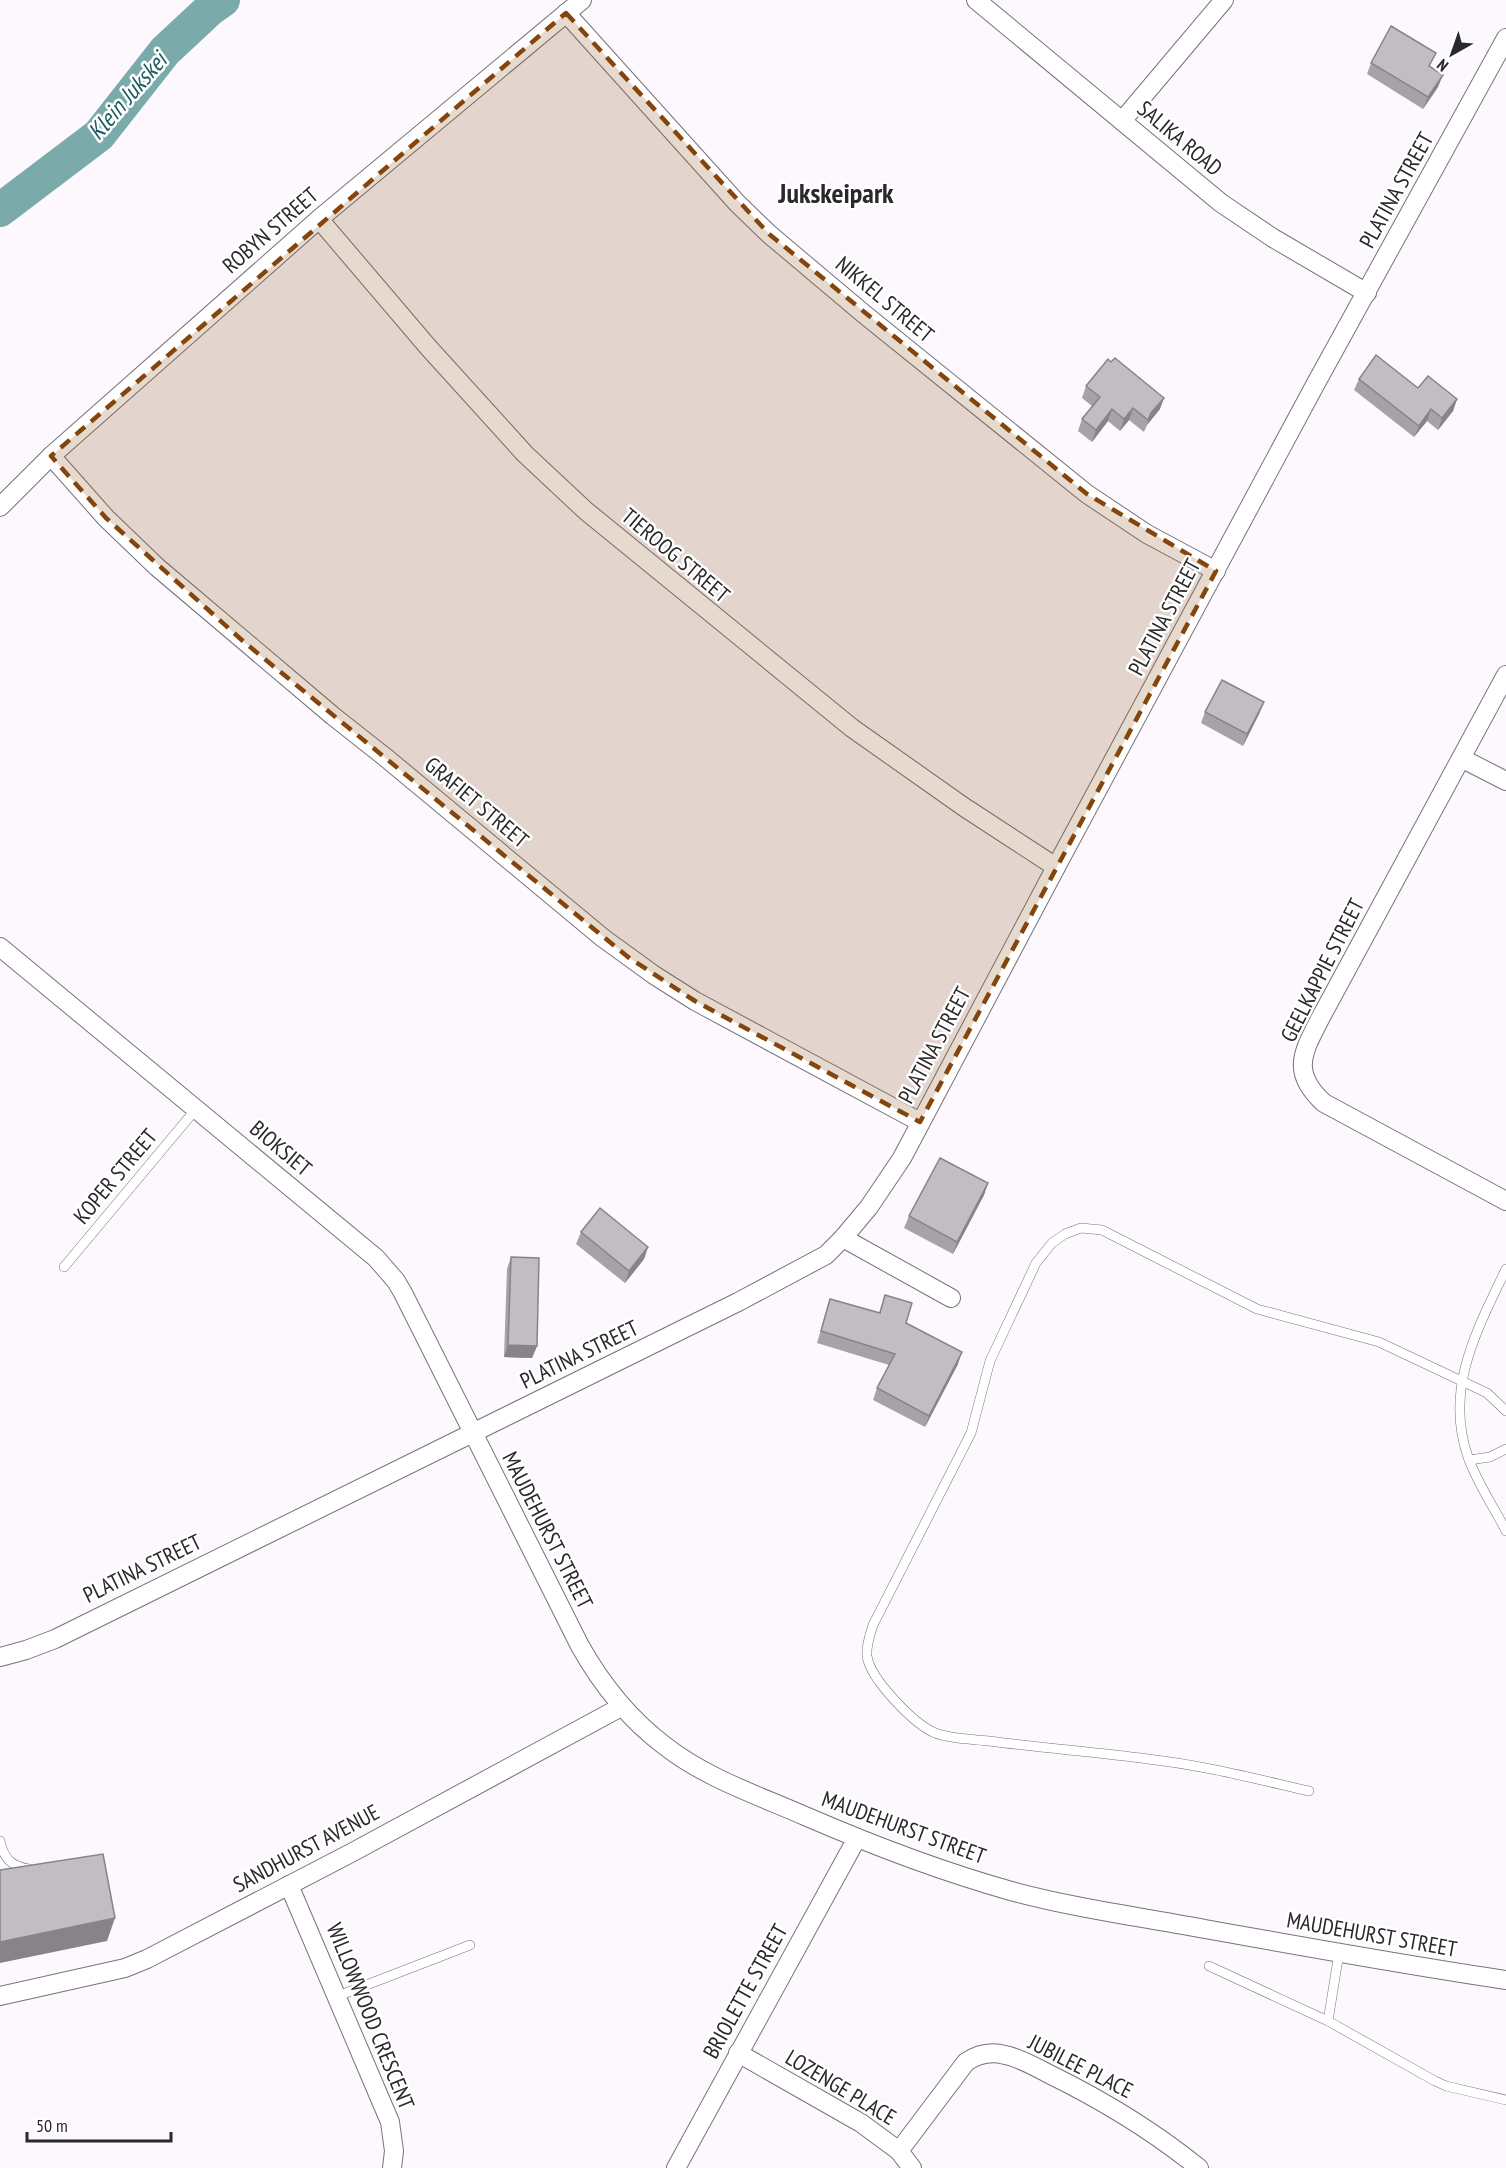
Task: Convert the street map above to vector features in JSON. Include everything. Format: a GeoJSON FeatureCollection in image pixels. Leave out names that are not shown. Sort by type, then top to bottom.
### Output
{"type":"FeatureCollection","features":[{"type":"Feature","properties":{"kind":"street","name":"ROBYN STREET"},"geometry":{"type":"LineString","coordinates":[[0,507],[51,456],[319,219],[582,0]]}},
{"type":"Feature","properties":{"kind":"street","name":"SALIKA ROAD"},"geometry":{"type":"LineString","coordinates":[[976,0],[1221,203],[1249,223],[1366,292]]}},
{"type":"Feature","properties":{"kind":"street"},"geometry":{"type":"LineString","coordinates":[[1122,121],[1224,0]]}},
{"type":"Feature","properties":{"kind":"street","name":"NIKKEL STREET"},"geometry":{"type":"LineString","coordinates":[[566,13],[737,203],[769,234],[864,314],[1088,494],[1147,534],[1216,571]]}},
{"type":"Feature","properties":{"kind":"street","name":"PLATINA STREET"},"geometry":{"type":"LineString","coordinates":[[0,1658],[55,1639],[738,1302],[826,1255],[843,1238],[869,1207],[902,1158],[1366,292],[1506,38]]}},
{"type":"Feature","properties":{"kind":"street","name":"TIEROOG STREET"},"geometry":{"type":"LineString","coordinates":[[319,219],[428,347],[517,445],[586,511],[852,728],[947,796],[1056,867]]}},
{"type":"Feature","properties":{"kind":"street","name":"GRAFIET STREET"},"geometry":{"type":"LineString","coordinates":[[51,456],[106,518],[157,567],[333,716],[603,938],[695,1001],[920,1122]]}},
{"type":"Feature","properties":{"kind":"street","name":"GEELKAPPIE STREET"},"geometry":{"type":"LineString","coordinates":[[1506,675],[1316,1026],[1302,1064],[1303,1074],[1311,1089],[1324,1103],[1506,1201]]}},
{"type":"Feature","properties":{"kind":"street"},"geometry":{"type":"LineString","coordinates":[[1461,758],[1506,781]]}},
{"type":"Feature","properties":{"kind":"street","name":"BIOKSIET"},"geometry":{"type":"LineString","coordinates":[[0,947],[376,1258],[403,1293],[473,1432]]}},
{"type":"Feature","properties":{"kind":"street"},"geometry":{"type":"LineString","coordinates":[[843,1238],[951,1298]]}},
{"type":"Feature","properties":{"kind":"street","name":"MAUDEHURST STREET"},"geometry":{"type":"LineString","coordinates":[[473,1432],[579,1646],[595,1673],[621,1707],[665,1746],[700,1769],[857,1838],[975,1880],[1045,1899],[1339,1953],[1506,1980]]}},
{"type":"Feature","properties":{"kind":"street","name":"SANDHURST AVENUE"},"geometry":{"type":"LineString","coordinates":[[0,1996],[125,1968],[162,1952],[621,1707]]}},
{"type":"Feature","properties":{"kind":"street","name":"BRIOLETTE STREET"},"geometry":{"type":"LineString","coordinates":[[676,2168],[857,1838]]}},
{"type":"Feature","properties":{"kind":"street","name":"WILLOWWOOD CRESCENT"},"geometry":{"type":"LineString","coordinates":[[289,1885],[390,2122],[394,2151],[392,2168]]}},
{"type":"Feature","properties":{"kind":"street","name":"LOZENGE PLACE"},"geometry":{"type":"LineString","coordinates":[[738,2053],[861,2123],[899,2151],[912,2168]]}},
{"type":"Feature","properties":{"kind":"street","name":"JUBILEE PLACE"},"geometry":{"type":"LineString","coordinates":[[899,2151],[966,2062],[980,2055],[996,2053],[1034,2067],[1121,2113],[1157,2134],[1199,2168]]}},
{"type":"Feature","properties":{"kind":"lane","name":"KOPER STREET"},"geometry":{"type":"LineString","coordinates":[[64,1267],[196,1109]]}},
{"type":"Feature","properties":{"kind":"lane"},"geometry":{"type":"LineString","coordinates":[[1309,1791],[1214,1770],[1150,1759],[1045,1749],[941,1735],[933,1732],[910,1714],[874,1673],[867,1656],[873,1625],[967,1442],[976,1420],[985,1374],[990,1361],[1036,1263],[1052,1243],[1072,1230],[1090,1228],[1102,1230],[1257,1309],[1379,1342],[1487,1393],[1506,1411]]}},
{"type":"Feature","properties":{"kind":"lane"},"geometry":{"type":"LineString","coordinates":[[1506,1269],[1471,1344],[1461,1382],[1458,1410],[1461,1434],[1469,1460],[1506,1531]]}},
{"type":"Feature","properties":{"kind":"lane"},"geometry":{"type":"LineString","coordinates":[[1469,1460],[1490,1457],[1506,1449]]}},
{"type":"Feature","properties":{"kind":"lane"},"geometry":{"type":"LineString","coordinates":[[0,1841],[2,1851],[11,1864],[18,1868],[32,1870],[42,1868]]}},
{"type":"Feature","properties":{"kind":"lane"},"geometry":{"type":"LineString","coordinates":[[338,1996],[470,1945]]}},
{"type":"Feature","properties":{"kind":"lane"},"geometry":{"type":"LineString","coordinates":[[1328,2020],[1339,1953]]}},
{"type":"Feature","properties":{"kind":"lane"},"geometry":{"type":"LineString","coordinates":[[1209,1966],[1328,2020],[1446,2086],[1506,2100]]}},
{"type":"Feature","properties":{"kind":"highlighted area"},"geometry":{"type":"Polygon","coordinates":[[[566,13],[769,234],[1087,494],[1216,571],[920,1122],[695,1001],[628,957],[244,642],[106,518],[51,456],[566,13]]]}},
{"type":"Feature","properties":{"kind":"building"},"geometry":{"type":"Polygon","coordinates":[[[1391,26],[1436,53],[1429,66],[1443,75],[1428,97],[1371,63],[1391,26]]]}},
{"type":"Feature","properties":{"kind":"building"},"geometry":{"type":"Polygon","coordinates":[[[1376,355],[1418,388],[1428,376],[1457,399],[1442,418],[1431,409],[1419,426],[1359,379],[1376,355]]]}},
{"type":"Feature","properties":{"kind":"building"},"geometry":{"type":"Polygon","coordinates":[[[1115,358],[1164,398],[1148,420],[1133,408],[1124,419],[1112,409],[1096,430],[1082,419],[1100,397],[1086,386],[1108,359],[1111,362],[1115,358]]]}},
{"type":"Feature","properties":{"kind":"building"},"geometry":{"type":"Polygon","coordinates":[[[1222,680],[1264,702],[1247,734],[1205,712],[1222,680]]]}},
{"type":"Feature","properties":{"kind":"building"},"geometry":{"type":"Polygon","coordinates":[[[940,1158],[988,1183],[957,1242],[909,1216],[940,1158]]]}},
{"type":"Feature","properties":{"kind":"building"},"geometry":{"type":"Polygon","coordinates":[[[600,1208],[648,1247],[629,1271],[581,1232],[600,1208]]]}},
{"type":"Feature","properties":{"kind":"building"},"geometry":{"type":"Polygon","coordinates":[[[511,1257],[539,1258],[537,1346],[508,1345],[511,1257]]]}},
{"type":"Feature","properties":{"kind":"building"},"geometry":{"type":"Polygon","coordinates":[[[885,1295],[912,1303],[906,1323],[962,1352],[929,1416],[877,1388],[895,1354],[821,1331],[830,1299],[880,1313],[885,1295]]]}},
{"type":"Feature","properties":{"kind":"building"},"geometry":{"type":"Polygon","coordinates":[[[103,1854],[115,1918],[0,1942],[0,1870],[103,1854]]]}},
{"type":"Feature","properties":{"kind":"waterway","name":"Klein Jukskei"},"geometry":{"type":"LineString","coordinates":[[0,210],[99,135],[165,51],[223,0]]}},
{"type":"Feature","properties":{"kind":"district","name":"Jukskeipark"},"geometry":{"type":"Point","coordinates":[836,192]}}]}
